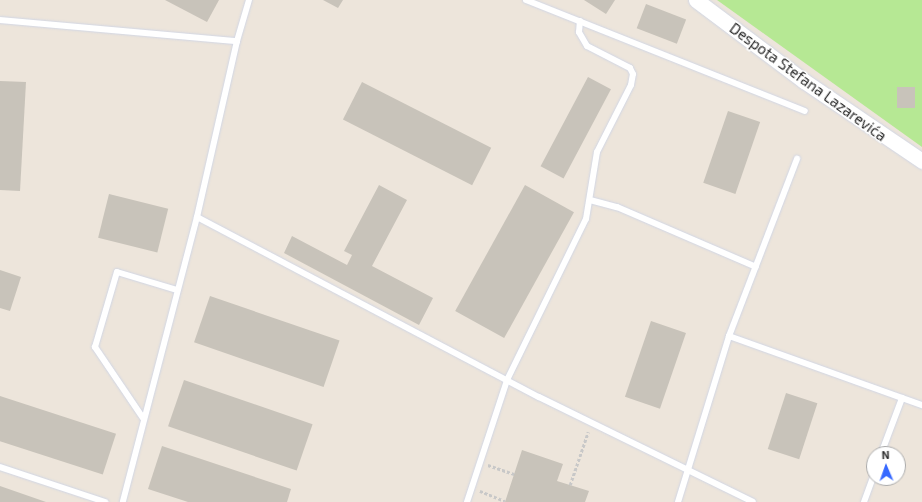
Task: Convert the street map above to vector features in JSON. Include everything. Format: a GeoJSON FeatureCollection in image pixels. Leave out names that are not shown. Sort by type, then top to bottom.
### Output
{"type":"FeatureCollection","features":[{"type":"Feature","properties":{"kind":"street","name":"Despota Stefana Lazarevića"},"geometry":{"type":"LineString","coordinates":[[696,0],[786,68],[922,161]]}},
{"type":"Feature","properties":{"kind":"lane"},"geometry":{"type":"LineString","coordinates":[[123,502],[143,418],[197,217],[237,41],[250,0]]}},
{"type":"Feature","properties":{"kind":"lane"},"geometry":{"type":"LineString","coordinates":[[526,0],[805,111]]}},
{"type":"Feature","properties":{"kind":"lane"},"geometry":{"type":"LineString","coordinates":[[0,20],[237,41]]}},
{"type":"Feature","properties":{"kind":"lane"},"geometry":{"type":"LineString","coordinates":[[467,502],[507,380],[586,219],[590,200],[593,164],[631,85],[633,74],[630,68],[587,46],[579,32],[580,21]]}},
{"type":"Feature","properties":{"kind":"lane"},"geometry":{"type":"LineString","coordinates":[[678,502],[689,471],[729,336],[797,159]]}},
{"type":"Feature","properties":{"kind":"lane"},"geometry":{"type":"LineString","coordinates":[[590,200],[617,207],[756,267]]}},
{"type":"Feature","properties":{"kind":"lane"},"geometry":{"type":"LineString","coordinates":[[197,217],[507,380],[591,423],[753,502]]}},
{"type":"Feature","properties":{"kind":"lane"},"geometry":{"type":"LineString","coordinates":[[143,418],[95,346],[117,272],[177,290]]}},
{"type":"Feature","properties":{"kind":"lane"},"geometry":{"type":"LineString","coordinates":[[729,336],[922,405]]}},
{"type":"Feature","properties":{"kind":"lane"},"geometry":{"type":"LineString","coordinates":[[885,446],[902,398]]}},
{"type":"Feature","properties":{"kind":"lane"},"geometry":{"type":"LineString","coordinates":[[0,467],[105,502]]}},
{"type":"Feature","properties":{"kind":"lane"},"geometry":{"type":"LineString","coordinates":[[864,502],[870,486]]}},
{"type":"Feature","properties":{"kind":"path"},"geometry":{"type":"LineString","coordinates":[[570,485],[591,423]]}},
{"type":"Feature","properties":{"kind":"path"},"geometry":{"type":"LineString","coordinates":[[480,462],[514,474]]}},
{"type":"Feature","properties":{"kind":"path"},"geometry":{"type":"LineString","coordinates":[[472,488],[505,500]]}},
{"type":"Feature","properties":{"kind":"green space"},"geometry":{"type":"Polygon","coordinates":[[[717,0],[922,0],[922,147],[717,0]]]}},
{"type":"Feature","properties":{"kind":"building"},"geometry":{"type":"Polygon","coordinates":[[[165,0],[219,0],[207,22],[165,0]]]}},
{"type":"Feature","properties":{"kind":"building"},"geometry":{"type":"Polygon","coordinates":[[[323,0],[343,0],[338,8],[323,0]]]}},
{"type":"Feature","properties":{"kind":"building"},"geometry":{"type":"Polygon","coordinates":[[[584,0],[615,0],[606,14],[584,0]]]}},
{"type":"Feature","properties":{"kind":"building"},"geometry":{"type":"Polygon","coordinates":[[[646,4],[686,19],[677,44],[637,28],[646,4]]]}},
{"type":"Feature","properties":{"kind":"building"},"geometry":{"type":"Polygon","coordinates":[[[588,77],[611,89],[564,178],[541,166],[588,77]]]}},
{"type":"Feature","properties":{"kind":"building"},"geometry":{"type":"Polygon","coordinates":[[[0,81],[26,82],[20,191],[0,190],[0,81]]]}},
{"type":"Feature","properties":{"kind":"building"},"geometry":{"type":"Polygon","coordinates":[[[362,82],[491,148],[472,185],[343,119],[362,82]]]}},
{"type":"Feature","properties":{"kind":"building"},"geometry":{"type":"Polygon","coordinates":[[[897,87],[915,87],[915,108],[897,108],[897,87]]]}},
{"type":"Feature","properties":{"kind":"building"},"geometry":{"type":"Polygon","coordinates":[[[728,111],[760,122],[735,194],[703,183],[728,111]]]}},
{"type":"Feature","properties":{"kind":"building"},"geometry":{"type":"Polygon","coordinates":[[[379,185],[407,200],[372,266],[433,298],[419,325],[284,253],[292,236],[347,265],[352,255],[344,251],[379,185]]]}},
{"type":"Feature","properties":{"kind":"building"},"geometry":{"type":"Polygon","coordinates":[[[525,185],[574,212],[504,338],[455,311],[525,185]]]}},
{"type":"Feature","properties":{"kind":"building"},"geometry":{"type":"Polygon","coordinates":[[[109,194],[168,209],[157,252],[98,238],[109,194]]]}},
{"type":"Feature","properties":{"kind":"building"},"geometry":{"type":"Polygon","coordinates":[[[0,270],[21,277],[10,311],[0,308],[0,270]]]}},
{"type":"Feature","properties":{"kind":"building"},"geometry":{"type":"Polygon","coordinates":[[[210,296],[340,341],[324,387],[194,342],[210,296]]]}},
{"type":"Feature","properties":{"kind":"building"},"geometry":{"type":"Polygon","coordinates":[[[651,321],[686,333],[660,409],[625,397],[651,321]]]}},
{"type":"Feature","properties":{"kind":"building"},"geometry":{"type":"Polygon","coordinates":[[[184,380],[313,424],[297,471],[168,426],[184,380]]]}},
{"type":"Feature","properties":{"kind":"building"},"geometry":{"type":"Polygon","coordinates":[[[786,393],[817,403],[799,459],[768,449],[786,393]]]}},
{"type":"Feature","properties":{"kind":"building"},"geometry":{"type":"Polygon","coordinates":[[[0,396],[116,434],[103,475],[0,441],[0,396]]]}},
{"type":"Feature","properties":{"kind":"building"},"geometry":{"type":"Polygon","coordinates":[[[162,446],[291,489],[287,502],[188,502],[148,489],[162,446]]]}},
{"type":"Feature","properties":{"kind":"building"},"geometry":{"type":"Polygon","coordinates":[[[522,450],[563,464],[557,481],[589,491],[585,502],[505,502],[522,450]]]}},
{"type":"Feature","properties":{"kind":"building"},"geometry":{"type":"Polygon","coordinates":[[[0,486],[46,502],[0,502],[0,486]]]}}]}
